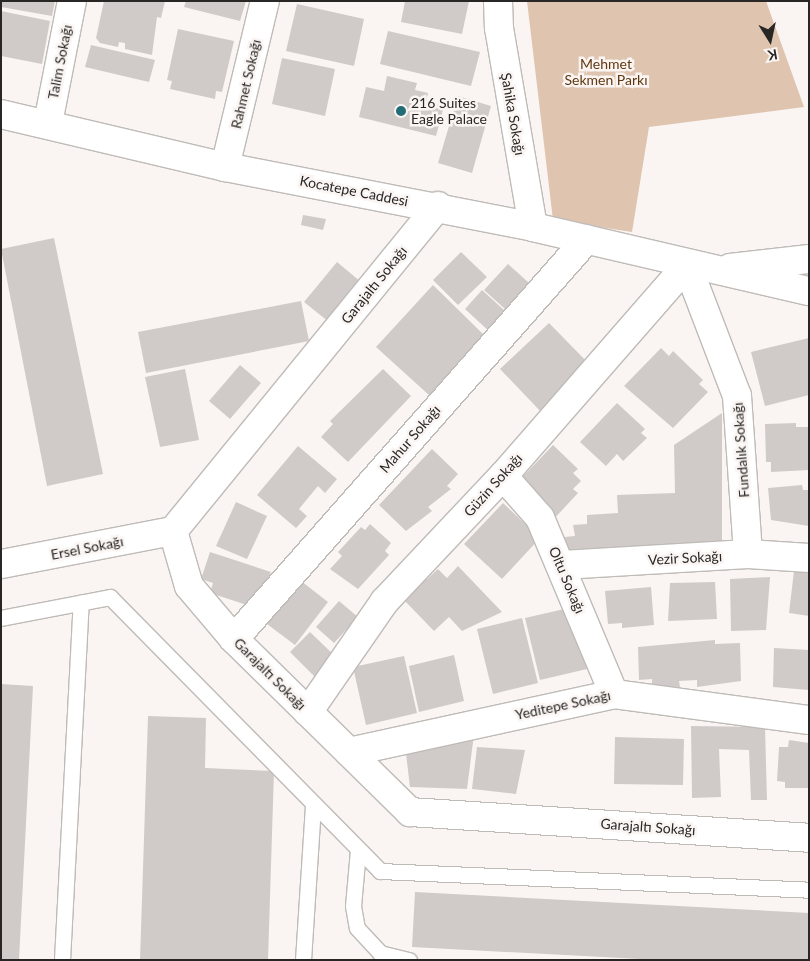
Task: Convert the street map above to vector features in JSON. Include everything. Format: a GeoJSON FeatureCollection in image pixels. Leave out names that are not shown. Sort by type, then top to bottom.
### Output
{"type":"FeatureCollection","features":[{"type":"Feature","properties":{"kind":"street","name":"Talim Sokağı"},"geometry":{"type":"LineString","coordinates":[[48,123],[72,1]]}},
{"type":"Feature","properties":{"kind":"street","name":"Rahmet Sokağı"},"geometry":{"type":"LineString","coordinates":[[225,167],[265,1]]}},
{"type":"Feature","properties":{"kind":"street","name":"Şahika Sokağı"},"geometry":{"type":"LineString","coordinates":[[498,1],[498,28],[533,227]]}},
{"type":"Feature","properties":{"kind":"street","name":"Kocatepe Caddesi"},"geometry":{"type":"LineString","coordinates":[[1,114],[48,123],[225,167],[438,206],[587,239],[697,268],[809,291]]}},
{"type":"Feature","properties":{"kind":"street","name":"Garajaltı Sokağı"},"geometry":{"type":"LineString","coordinates":[[438,206],[173,531],[189,586],[234,639],[410,812],[809,838]]}},
{"type":"Feature","properties":{"kind":"street","name":"Mahur Sokağı"},"geometry":{"type":"LineString","coordinates":[[234,639],[587,239]]}},
{"type":"Feature","properties":{"kind":"street","name":"Kocatepe Caddesi"},"geometry":{"type":"LineString","coordinates":[[697,268],[809,259]]}},
{"type":"Feature","properties":{"kind":"street","name":"Güzin Sokağı"},"geometry":{"type":"LineString","coordinates":[[308,712],[385,602],[697,268]]}},
{"type":"Feature","properties":{"kind":"street","name":"Fundalık Sokağı"},"geometry":{"type":"LineString","coordinates":[[697,268],[737,396],[748,554]]}},
{"type":"Feature","properties":{"kind":"street","name":"Oltu Sokağı"},"geometry":{"type":"LineString","coordinates":[[503,476],[540,518],[562,565],[614,694]]}},
{"type":"Feature","properties":{"kind":"street","name":"Ersel Sokağı"},"geometry":{"type":"LineString","coordinates":[[1,564],[173,531]]}},
{"type":"Feature","properties":{"kind":"street","name":"Vezir Sokağı"},"geometry":{"type":"LineString","coordinates":[[562,565],[748,554],[809,558]]}},
{"type":"Feature","properties":{"kind":"street","name":"Yeditepe Sokağı"},"geometry":{"type":"LineString","coordinates":[[349,752],[614,694],[809,720]]}},
{"type":"Feature","properties":{"kind":"lane"},"geometry":{"type":"LineString","coordinates":[[1,618],[110,597],[380,871],[809,890]]}},
{"type":"Feature","properties":{"kind":"lane"},"geometry":{"type":"LineString","coordinates":[[62,960],[81,603]]}},
{"type":"Feature","properties":{"kind":"lane"},"geometry":{"type":"LineString","coordinates":[[303,960],[313,805]]}},
{"type":"Feature","properties":{"kind":"lane"},"geometry":{"type":"LineString","coordinates":[[358,850],[353,906],[357,928],[380,953],[408,960]]}},
{"type":"Feature","properties":{"kind":"green space","name":"Mehmet Sekmen Parkı"},"geometry":{"type":"Polygon","coordinates":[[[527,1],[766,1],[804,107],[649,127],[632,232],[553,220],[527,1]]]}},
{"type":"Feature","properties":{"kind":"building"},"geometry":{"type":"Polygon","coordinates":[[[1,1],[55,1],[52,16],[1,7],[1,1]]]}},
{"type":"Feature","properties":{"kind":"building"},"geometry":{"type":"Polygon","coordinates":[[[104,1],[165,1],[161,18],[157,17],[152,55],[125,49],[125,43],[119,42],[118,47],[100,43],[96,38],[104,1]]]}},
{"type":"Feature","properties":{"kind":"building"},"geometry":{"type":"Polygon","coordinates":[[[186,1],[246,1],[240,21],[184,7],[186,1]]]}},
{"type":"Feature","properties":{"kind":"building"},"geometry":{"type":"Polygon","coordinates":[[[405,1],[469,1],[462,34],[401,22],[405,1]]]}},
{"type":"Feature","properties":{"kind":"building"},"geometry":{"type":"Polygon","coordinates":[[[297,4],[364,19],[354,66],[286,51],[297,4]]]}},
{"type":"Feature","properties":{"kind":"building"},"geometry":{"type":"Polygon","coordinates":[[[1,11],[50,21],[42,64],[1,56],[1,11]]]}},
{"type":"Feature","properties":{"kind":"building"},"geometry":{"type":"Polygon","coordinates":[[[178,29],[234,41],[222,92],[216,91],[215,99],[170,89],[172,81],[167,80],[178,29]]]}},
{"type":"Feature","properties":{"kind":"building"},"geometry":{"type":"Polygon","coordinates":[[[388,31],[480,52],[471,86],[380,64],[388,31]]]}},
{"type":"Feature","properties":{"kind":"building"},"geometry":{"type":"Polygon","coordinates":[[[91,45],[155,60],[149,82],[85,67],[91,45]]]}},
{"type":"Feature","properties":{"kind":"building"},"geometry":{"type":"Polygon","coordinates":[[[282,58],[335,69],[325,116],[272,104],[282,58]]]}},
{"type":"Feature","properties":{"kind":"building","name":"216 Suites Eagle Palace"},"geometry":{"type":"Polygon","coordinates":[[[387,76],[417,83],[415,90],[428,93],[426,102],[444,106],[436,136],[359,117],[366,87],[384,91],[387,76]]]}},
{"type":"Feature","properties":{"kind":"building"},"geometry":{"type":"Polygon","coordinates":[[[458,96],[491,106],[472,173],[438,163],[458,96]]]}},
{"type":"Feature","properties":{"kind":"building"},"geometry":{"type":"Polygon","coordinates":[[[303,215],[326,219],[323,230],[301,225],[303,215]]]}},
{"type":"Feature","properties":{"kind":"building"},"geometry":{"type":"Polygon","coordinates":[[[54,238],[103,474],[47,486],[1,249],[54,238]]]}},
{"type":"Feature","properties":{"kind":"building"},"geometry":{"type":"Polygon","coordinates":[[[461,252],[487,277],[458,305],[433,280],[461,252]]]}},
{"type":"Feature","properties":{"kind":"building"},"geometry":{"type":"Polygon","coordinates":[[[337,262],[361,282],[329,322],[304,302],[337,262]]]}},
{"type":"Feature","properties":{"kind":"building"},"geometry":{"type":"Polygon","coordinates":[[[508,264],[538,291],[514,317],[484,290],[508,264]]]}},
{"type":"Feature","properties":{"kind":"building"},"geometry":{"type":"Polygon","coordinates":[[[433,285],[485,336],[430,396],[376,347],[433,285]]]}},
{"type":"Feature","properties":{"kind":"building"},"geometry":{"type":"Polygon","coordinates":[[[482,290],[514,319],[491,333],[465,309],[482,290]]]}},
{"type":"Feature","properties":{"kind":"building"},"geometry":{"type":"Polygon","coordinates":[[[301,301],[309,341],[146,373],[138,332],[301,301]]]}},
{"type":"Feature","properties":{"kind":"building"},"geometry":{"type":"Polygon","coordinates":[[[549,323],[592,367],[543,414],[500,369],[549,323]]]}},
{"type":"Feature","properties":{"kind":"building"},"geometry":{"type":"Polygon","coordinates":[[[809,338],[809,395],[765,406],[751,352],[809,338]]]}},
{"type":"Feature","properties":{"kind":"building"},"geometry":{"type":"Polygon","coordinates":[[[661,348],[669,356],[673,351],[703,380],[699,384],[708,392],[673,428],[624,386],[661,348]]]}},
{"type":"Feature","properties":{"kind":"building"},"geometry":{"type":"Polygon","coordinates":[[[240,365],[261,383],[230,419],[209,401],[240,365]]]}},
{"type":"Feature","properties":{"kind":"building"},"geometry":{"type":"Polygon","coordinates":[[[185,369],[199,440],[160,447],[145,377],[185,369]]]}},
{"type":"Feature","properties":{"kind":"building"},"geometry":{"type":"Polygon","coordinates":[[[383,369],[411,396],[348,462],[321,437],[333,424],[330,421],[383,369]]]}},
{"type":"Feature","properties":{"kind":"building"},"geometry":{"type":"Polygon","coordinates":[[[617,403],[645,429],[641,433],[647,438],[623,461],[617,454],[606,466],[580,442],[617,403]]]}},
{"type":"Feature","properties":{"kind":"building"},"geometry":{"type":"Polygon","coordinates":[[[722,413],[722,549],[567,552],[565,537],[575,536],[573,525],[587,524],[587,515],[618,513],[617,495],[675,493],[674,445],[722,413]]]}},
{"type":"Feature","properties":{"kind":"building"},"geometry":{"type":"Polygon","coordinates":[[[796,423],[796,427],[809,427],[809,470],[771,472],[771,462],[766,462],[765,424],[796,423]]]}},
{"type":"Feature","properties":{"kind":"building"},"geometry":{"type":"Polygon","coordinates":[[[553,445],[578,469],[573,473],[581,481],[573,489],[578,493],[552,521],[514,486],[553,445]]]}},
{"type":"Feature","properties":{"kind":"building"},"geometry":{"type":"Polygon","coordinates":[[[298,446],[337,479],[325,493],[318,486],[299,509],[307,516],[296,528],[257,495],[298,446]]]}},
{"type":"Feature","properties":{"kind":"building"},"geometry":{"type":"Polygon","coordinates":[[[432,449],[458,474],[447,486],[451,489],[428,507],[432,511],[406,531],[379,505],[432,449]]]}},
{"type":"Feature","properties":{"kind":"building"},"geometry":{"type":"Polygon","coordinates":[[[802,485],[803,490],[809,490],[809,526],[771,520],[768,488],[802,485]]]}},
{"type":"Feature","properties":{"kind":"building"},"geometry":{"type":"Polygon","coordinates":[[[236,502],[267,516],[247,559],[216,546],[236,502]]]}},
{"type":"Feature","properties":{"kind":"building"},"geometry":{"type":"Polygon","coordinates":[[[503,503],[540,538],[502,579],[464,544],[503,503]]]}},
{"type":"Feature","properties":{"kind":"building"},"geometry":{"type":"Polygon","coordinates":[[[370,524],[391,543],[385,551],[389,555],[358,589],[330,569],[342,556],[338,552],[361,527],[365,530],[370,524]]]}},
{"type":"Feature","properties":{"kind":"building"},"geometry":{"type":"Polygon","coordinates":[[[210,552],[271,572],[256,601],[249,598],[247,605],[210,593],[213,583],[201,579],[210,552]]]}},
{"type":"Feature","properties":{"kind":"building"},"geometry":{"type":"Polygon","coordinates":[[[458,566],[502,612],[462,631],[449,617],[434,631],[404,600],[424,576],[427,579],[438,569],[447,578],[458,566]]]}},
{"type":"Feature","properties":{"kind":"building"},"geometry":{"type":"Polygon","coordinates":[[[794,571],[809,573],[809,616],[789,613],[794,571]]]}},
{"type":"Feature","properties":{"kind":"building"},"geometry":{"type":"Polygon","coordinates":[[[770,577],[766,630],[731,631],[730,579],[770,577]]]}},
{"type":"Feature","properties":{"kind":"building"},"geometry":{"type":"Polygon","coordinates":[[[301,581],[328,602],[295,645],[267,624],[301,581]]]}},
{"type":"Feature","properties":{"kind":"building"},"geometry":{"type":"Polygon","coordinates":[[[715,582],[717,619],[668,621],[670,583],[715,582]]]}},
{"type":"Feature","properties":{"kind":"building"},"geometry":{"type":"Polygon","coordinates":[[[651,587],[654,625],[622,628],[622,623],[608,624],[605,591],[651,587]]]}},
{"type":"Feature","properties":{"kind":"building"},"geometry":{"type":"Polygon","coordinates":[[[339,601],[358,617],[334,643],[316,627],[339,601]]]}},
{"type":"Feature","properties":{"kind":"building"},"geometry":{"type":"Polygon","coordinates":[[[573,607],[587,669],[540,680],[525,618],[573,607]]]}},
{"type":"Feature","properties":{"kind":"building"},"geometry":{"type":"Polygon","coordinates":[[[522,618],[538,683],[493,694],[477,629],[522,618]]]}},
{"type":"Feature","properties":{"kind":"building"},"geometry":{"type":"Polygon","coordinates":[[[310,632],[337,658],[317,679],[290,652],[310,632]]]}},
{"type":"Feature","properties":{"kind":"building"},"geometry":{"type":"Polygon","coordinates":[[[715,640],[715,644],[740,643],[741,681],[697,687],[697,680],[679,681],[680,687],[652,688],[652,679],[639,680],[638,647],[715,640]]]}},
{"type":"Feature","properties":{"kind":"building"},"geometry":{"type":"Polygon","coordinates":[[[774,648],[809,650],[809,690],[773,687],[774,648]]]}},
{"type":"Feature","properties":{"kind":"building"},"geometry":{"type":"Polygon","coordinates":[[[454,655],[464,701],[419,712],[409,666],[454,655]]]}},
{"type":"Feature","properties":{"kind":"building"},"geometry":{"type":"Polygon","coordinates":[[[404,656],[417,713],[366,725],[353,667],[404,656]]]}},
{"type":"Feature","properties":{"kind":"building"},"geometry":{"type":"Polygon","coordinates":[[[1,684],[33,686],[19,960],[1,960],[1,684]]]}},
{"type":"Feature","properties":{"kind":"building"},"geometry":{"type":"Polygon","coordinates":[[[148,716],[206,718],[205,768],[274,771],[268,960],[140,960],[148,716]]]}},
{"type":"Feature","properties":{"kind":"building"},"geometry":{"type":"Polygon","coordinates":[[[691,726],[765,727],[767,800],[751,800],[749,750],[719,749],[721,797],[692,798],[691,726]]]}},
{"type":"Feature","properties":{"kind":"building"},"geometry":{"type":"Polygon","coordinates":[[[474,734],[467,789],[410,787],[405,745],[474,734]]]}},
{"type":"Feature","properties":{"kind":"building"},"geometry":{"type":"Polygon","coordinates":[[[615,737],[684,739],[683,785],[614,784],[615,737]]]}},
{"type":"Feature","properties":{"kind":"building"},"geometry":{"type":"Polygon","coordinates":[[[789,740],[809,743],[809,788],[785,788],[785,782],[777,781],[779,747],[788,747],[789,740]]]}},
{"type":"Feature","properties":{"kind":"building"},"geometry":{"type":"Polygon","coordinates":[[[477,747],[525,750],[516,794],[472,789],[477,747]]]}},
{"type":"Feature","properties":{"kind":"building"},"geometry":{"type":"Polygon","coordinates":[[[415,892],[809,913],[809,960],[659,960],[412,947],[415,892]]]}},
{"type":"Feature","properties":{"kind":"place","name":"216 Suites Eagle Palace"},"geometry":{"type":"Point","coordinates":[401,111]}}]}
